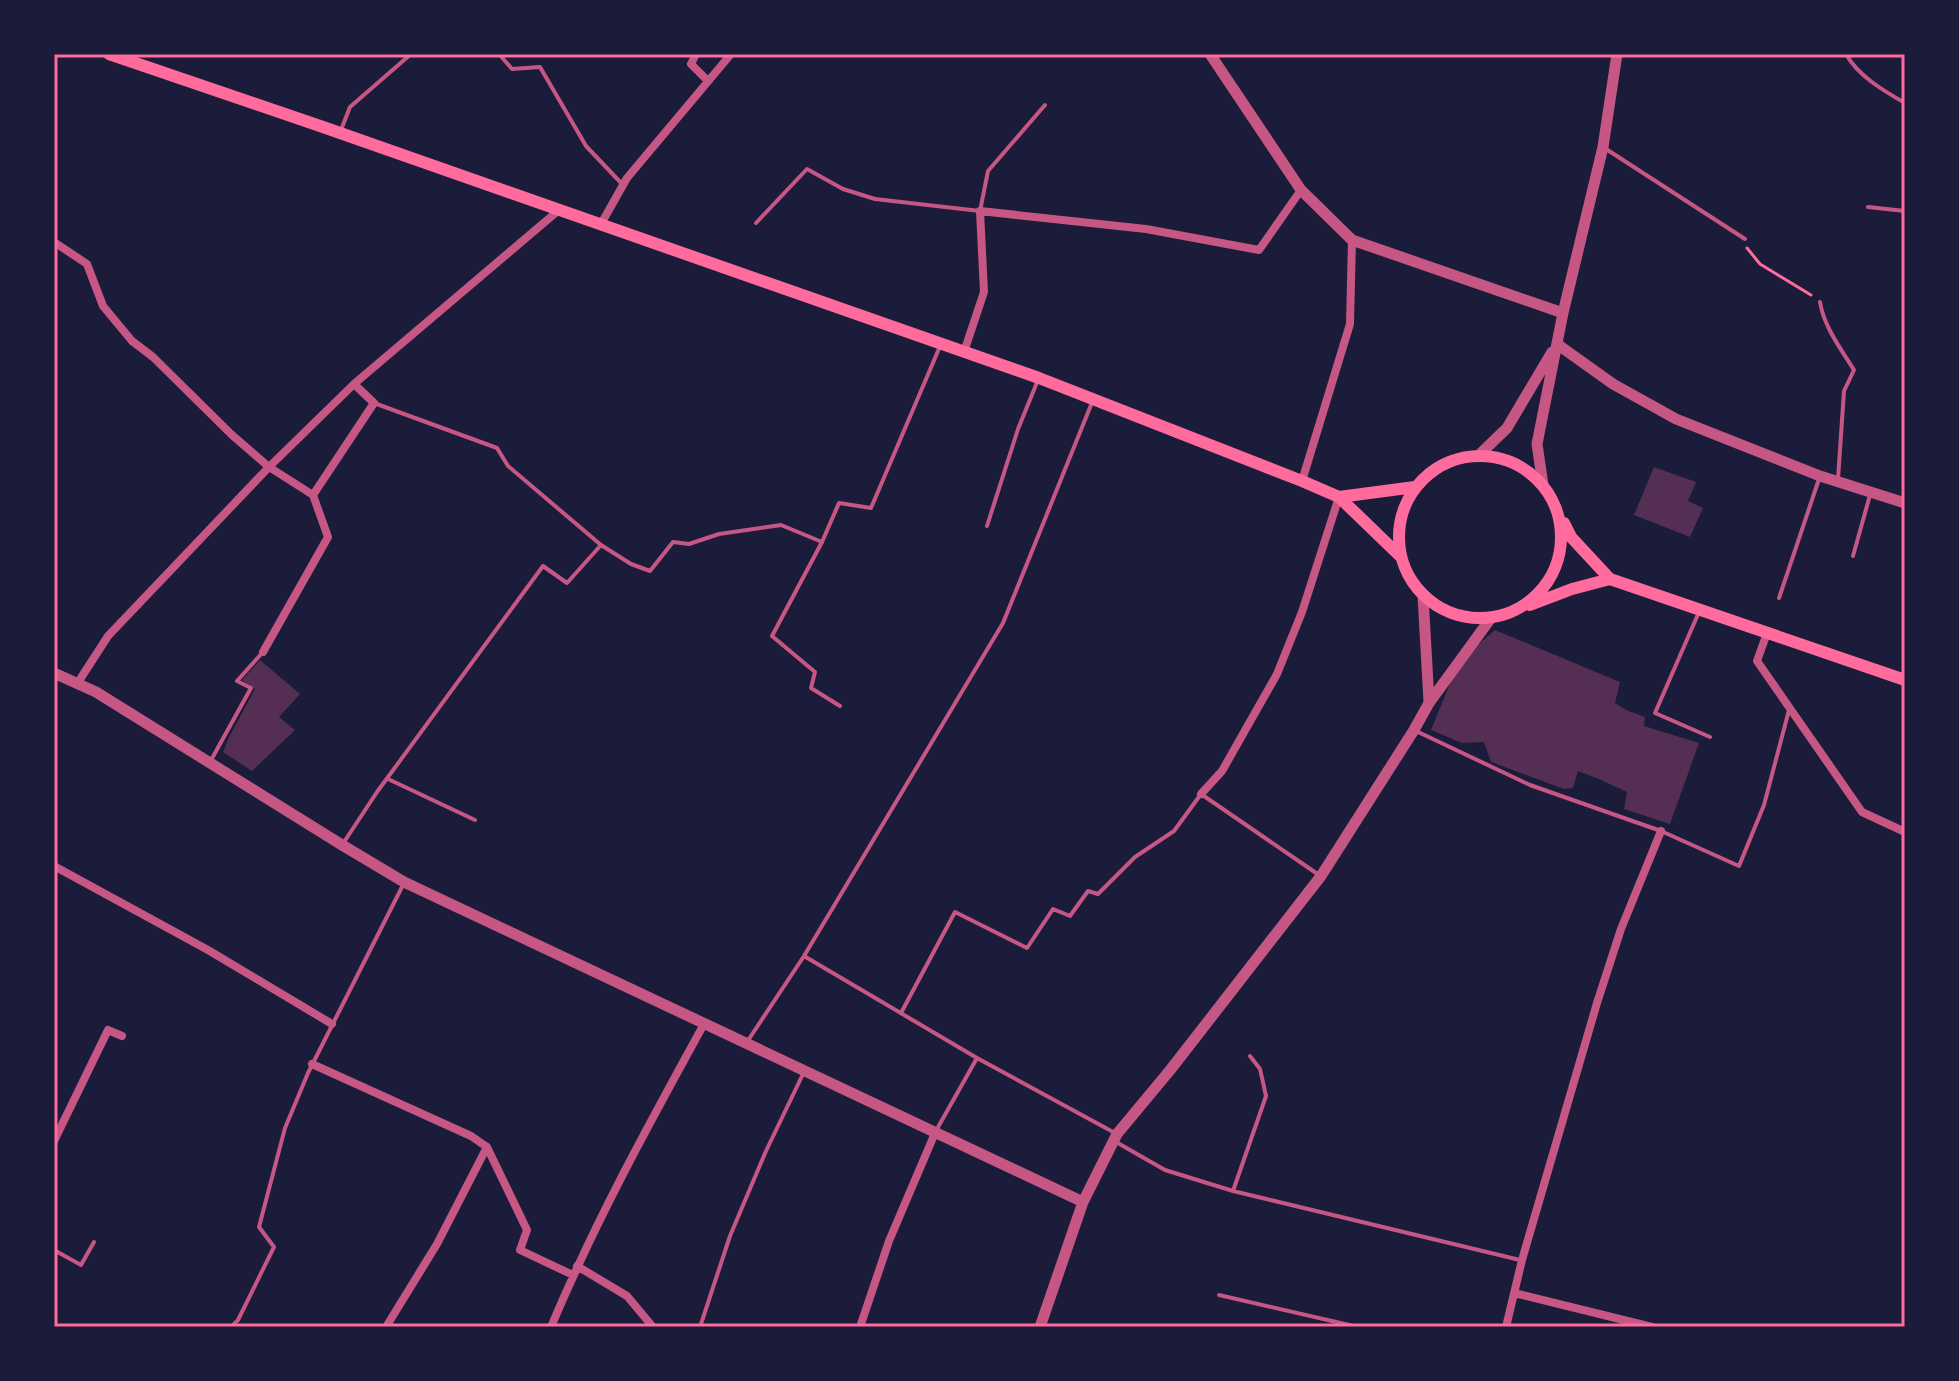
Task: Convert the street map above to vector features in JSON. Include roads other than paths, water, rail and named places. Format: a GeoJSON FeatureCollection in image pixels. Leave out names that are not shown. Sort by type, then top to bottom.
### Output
{"type":"FeatureCollection","features":[{"type":"Feature","properties":{"kind":"main road"},"geometry":{"type":"LineString","coordinates":[[109,54],[1039,378],[1339,497],[1400,556]]}},
{"type":"Feature","properties":{"kind":"main road"},"geometry":{"type":"LineString","coordinates":[[1610,579],[1491,618],[1466,618],[1443,610],[1423,596],[1409,578],[1400,556],[1398,532],[1403,509],[1415,487],[1432,470],[1454,459],[1479,455],[1503,459],[1525,469],[1543,485],[1571,537],[1610,579],[1905,680]]}},
{"type":"Feature","properties":{"kind":"main road"},"geometry":{"type":"LineString","coordinates":[[1339,497],[1415,487]]}},
{"type":"Feature","properties":{"kind":"main road"},"geometry":{"type":"LineString","coordinates":[[1516,611],[1537,597],[1552,577],[1560,555],[1562,530],[1556,506]]}},
{"type":"Feature","properties":{"kind":"street"},"geometry":{"type":"LineString","coordinates":[[696,54],[691,64],[708,81]]}},
{"type":"Feature","properties":{"kind":"street"},"geometry":{"type":"LineString","coordinates":[[601,224],[623,185],[731,54]]}},
{"type":"Feature","properties":{"kind":"street"},"geometry":{"type":"LineString","coordinates":[[1210,54],[1301,190],[1352,240],[1563,313]]}},
{"type":"Feature","properties":{"kind":"street"},"geometry":{"type":"LineString","coordinates":[[1543,485],[1537,444],[1563,313],[1603,147],[1617,54]]}},
{"type":"Feature","properties":{"kind":"street"},"geometry":{"type":"LineString","coordinates":[[964,352],[984,292],[980,211],[1146,229],[1259,250],[1301,190]]}},
{"type":"Feature","properties":{"kind":"street"},"geometry":{"type":"LineString","coordinates":[[77,684],[108,636],[269,467],[354,384],[559,210]]}},
{"type":"Feature","properties":{"kind":"street"},"geometry":{"type":"LineString","coordinates":[[1302,481],[1350,324],[1352,240]]}},
{"type":"Feature","properties":{"kind":"street"},"geometry":{"type":"LineString","coordinates":[[54,242],[87,264],[103,306],[132,341],[153,357],[269,467],[313,495],[328,537],[263,652]]}},
{"type":"Feature","properties":{"kind":"street"},"geometry":{"type":"LineString","coordinates":[[1479,455],[1507,428],[1557,344]]}},
{"type":"Feature","properties":{"kind":"street"},"geometry":{"type":"LineString","coordinates":[[1557,344],[1613,384],[1676,419],[1820,476],[1905,503]]}},
{"type":"Feature","properties":{"kind":"street"},"geometry":{"type":"LineString","coordinates":[[313,495],[374,403],[354,384]]}},
{"type":"Feature","properties":{"kind":"street"},"geometry":{"type":"LineString","coordinates":[[1201,794],[1222,771],[1277,674],[1302,612],[1339,497]]}},
{"type":"Feature","properties":{"kind":"street"},"geometry":{"type":"LineString","coordinates":[[1423,596],[1429,703]]}},
{"type":"Feature","properties":{"kind":"street"},"geometry":{"type":"LineString","coordinates":[[1040,1327],[1083,1202],[1115,1138],[1321,876],[1429,703],[1491,618]]}},
{"type":"Feature","properties":{"kind":"street"},"geometry":{"type":"LineString","coordinates":[[1767,633],[1757,661],[1862,812],[1905,832]]}},
{"type":"Feature","properties":{"kind":"street"},"geometry":{"type":"LineString","coordinates":[[54,673],[96,692],[404,882],[1083,1202]]}},
{"type":"Feature","properties":{"kind":"street"},"geometry":{"type":"LineString","coordinates":[[1506,1327],[1522,1260],[1601,988],[1661,831]]}},
{"type":"Feature","properties":{"kind":"street"},"geometry":{"type":"LineString","coordinates":[[54,866],[208,950],[332,1024]]}},
{"type":"Feature","properties":{"kind":"street"},"geometry":{"type":"LineString","coordinates":[[551,1327],[623,1171],[704,1024]]}},
{"type":"Feature","properties":{"kind":"street"},"geometry":{"type":"LineString","coordinates":[[54,1141],[108,1030],[122,1036]]}},
{"type":"Feature","properties":{"kind":"street"},"geometry":{"type":"LineString","coordinates":[[312,1064],[471,1136],[487,1147],[527,1230],[520,1250],[575,1271],[627,1296],[653,1327]]}},
{"type":"Feature","properties":{"kind":"street"},"geometry":{"type":"LineString","coordinates":[[860,1327],[889,1241],[935,1133]]}},
{"type":"Feature","properties":{"kind":"street"},"geometry":{"type":"LineString","coordinates":[[386,1327],[437,1244],[487,1147]]}},
{"type":"Feature","properties":{"kind":"street"},"geometry":{"type":"LineString","coordinates":[[1514,1293],[1652,1327]]}},
{"type":"Feature","properties":{"kind":"lane"},"geometry":{"type":"LineString","coordinates":[[339,133],[350,107],[411,54]]}},
{"type":"Feature","properties":{"kind":"lane"},"geometry":{"type":"LineString","coordinates":[[499,54],[512,69],[540,67],[586,146],[623,185]]}},
{"type":"Feature","properties":{"kind":"lane"},"geometry":{"type":"LineString","coordinates":[[1846,54],[1876,85],[1905,103]]}},
{"type":"Feature","properties":{"kind":"lane"},"geometry":{"type":"LineString","coordinates":[[756,223],[807,169],[843,189],[875,199],[980,211],[988,171],[1045,105]]}},
{"type":"Feature","properties":{"kind":"lane"},"geometry":{"type":"LineString","coordinates":[[1603,147],[1745,239]]}},
{"type":"Feature","properties":{"kind":"lane"},"geometry":{"type":"LineString","coordinates":[[1868,207],[1905,211]]}},
{"type":"Feature","properties":{"kind":"lane"},"geometry":{"type":"LineString","coordinates":[[1820,302],[1829,328],[1854,370],[1844,391],[1838,481]]}},
{"type":"Feature","properties":{"kind":"lane"},"geometry":{"type":"LineString","coordinates":[[840,706],[811,688],[815,672],[772,636],[839,503],[871,508],[941,344]]}},
{"type":"Feature","properties":{"kind":"lane"},"geometry":{"type":"LineString","coordinates":[[987,526],[1018,429],[1039,378]]}},
{"type":"Feature","properties":{"kind":"lane"},"geometry":{"type":"LineString","coordinates":[[746,1044],[804,956],[1003,623],[1093,399]]}},
{"type":"Feature","properties":{"kind":"lane"},"geometry":{"type":"LineString","coordinates":[[374,403],[497,448],[508,466],[601,545],[631,564],[650,571],[673,542],[689,544],[719,534],[781,525],[822,542]]}},
{"type":"Feature","properties":{"kind":"lane"},"geometry":{"type":"LineString","coordinates":[[1779,598],[1820,476]]}},
{"type":"Feature","properties":{"kind":"lane"},"geometry":{"type":"LineString","coordinates":[[1853,556],[1871,492]]}},
{"type":"Feature","properties":{"kind":"lane"},"geometry":{"type":"LineString","coordinates":[[342,845],[543,566],[567,583],[601,545]]}},
{"type":"Feature","properties":{"kind":"lane"},"geometry":{"type":"LineString","coordinates":[[1700,610],[1655,713],[1710,737]]}},
{"type":"Feature","properties":{"kind":"lane"},"geometry":{"type":"LineString","coordinates":[[209,763],[251,688],[237,681],[263,652]]}},
{"type":"Feature","properties":{"kind":"lane"},"geometry":{"type":"LineString","coordinates":[[1414,730],[1530,785],[1661,831],[1739,866],[1764,805],[1790,708]]}},
{"type":"Feature","properties":{"kind":"lane"},"geometry":{"type":"LineString","coordinates":[[388,779],[475,820]]}},
{"type":"Feature","properties":{"kind":"lane"},"geometry":{"type":"LineString","coordinates":[[901,1013],[955,912],[1027,948],[1053,909],[1070,916],[1088,891],[1098,894],[1135,857],[1174,831],[1201,794],[1321,876]]}},
{"type":"Feature","properties":{"kind":"lane"},"geometry":{"type":"LineString","coordinates":[[231,1327],[238,1320],[274,1247],[259,1227],[285,1128],[312,1064],[404,882]]}},
{"type":"Feature","properties":{"kind":"lane"},"geometry":{"type":"LineString","coordinates":[[804,956],[1165,1170],[1233,1191],[1522,1260]]}},
{"type":"Feature","properties":{"kind":"lane"},"geometry":{"type":"LineString","coordinates":[[1233,1191],[1266,1096],[1260,1069],[1250,1056]]}},
{"type":"Feature","properties":{"kind":"lane"},"geometry":{"type":"LineString","coordinates":[[935,1133],[977,1058]]}},
{"type":"Feature","properties":{"kind":"lane"},"geometry":{"type":"LineString","coordinates":[[700,1327],[730,1236],[766,1151],[805,1072]]}},
{"type":"Feature","properties":{"kind":"lane"},"geometry":{"type":"LineString","coordinates":[[54,1250],[81,1265],[94,1242]]}},
{"type":"Feature","properties":{"kind":"lane"},"geometry":{"type":"LineString","coordinates":[[1219,1295],[1358,1327]]}}]}
